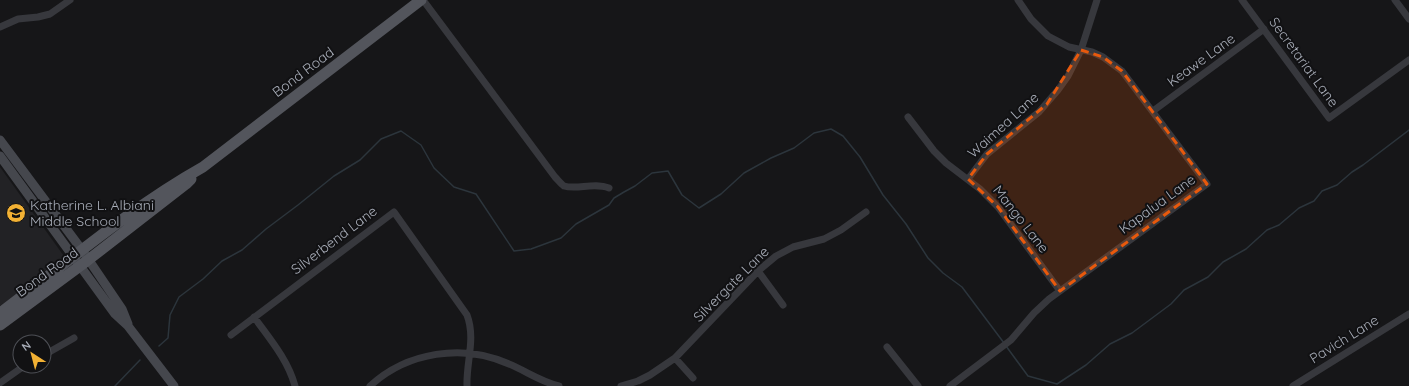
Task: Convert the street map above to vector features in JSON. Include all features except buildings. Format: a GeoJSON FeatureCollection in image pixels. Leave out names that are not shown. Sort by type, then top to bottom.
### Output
{"type":"FeatureCollection","features":[{"type":"Feature","properties":{"kind":"main road","name":"Bond Road"},"geometry":{"type":"LineString","coordinates":[[0,313],[138,208],[165,189],[203,167],[422,0]]}},
{"type":"Feature","properties":{"kind":"main road"},"geometry":{"type":"LineString","coordinates":[[0,140],[84,263],[115,314],[128,326],[174,386]]}},
{"type":"Feature","properties":{"kind":"main road"},"geometry":{"type":"LineString","coordinates":[[0,156],[78,254]]}},
{"type":"Feature","properties":{"kind":"main road","name":"Bond Road"},"geometry":{"type":"LineString","coordinates":[[0,325],[135,224],[186,184],[203,167]]}},
{"type":"Feature","properties":{"kind":"main road"},"geometry":{"type":"LineString","coordinates":[[135,224],[146,211],[164,197],[165,189]]}},
{"type":"Feature","properties":{"kind":"street"},"geometry":{"type":"LineString","coordinates":[[0,27],[18,19],[50,14],[70,0]]}},
{"type":"Feature","properties":{"kind":"street"},"geometry":{"type":"LineString","coordinates":[[422,0],[555,177],[563,185],[571,187],[602,185],[609,188]]}},
{"type":"Feature","properties":{"kind":"street","name":"Kapalua Lane"},"geometry":{"type":"LineString","coordinates":[[950,386],[1011,340],[1038,309],[1060,291],[1207,184],[1128,77],[1113,63],[1103,57],[1058,42],[1048,36],[1039,28],[1018,0]]}},
{"type":"Feature","properties":{"kind":"street","name":"Waimea Lane"},"geometry":{"type":"LineString","coordinates":[[968,179],[987,154],[1026,124],[1047,104],[1068,76],[1081,50],[1097,0]]}},
{"type":"Feature","properties":{"kind":"street","name":"Secretariat Lane"},"geometry":{"type":"LineString","coordinates":[[1242,0],[1329,118],[1409,60]]}},
{"type":"Feature","properties":{"kind":"street"},"geometry":{"type":"LineString","coordinates":[[1395,0],[1409,19]]}},
{"type":"Feature","properties":{"kind":"street","name":"Keawe Lane"},"geometry":{"type":"LineString","coordinates":[[1153,111],[1264,29]]}},
{"type":"Feature","properties":{"kind":"street","name":"Mango Lane"},"geometry":{"type":"LineString","coordinates":[[908,118],[934,151],[946,163],[980,189],[998,207],[1060,291]]}},
{"type":"Feature","properties":{"kind":"street","name":"Silverbend Lane"},"geometry":{"type":"LineString","coordinates":[[231,335],[394,212],[463,308],[471,331],[470,353]]}},
{"type":"Feature","properties":{"kind":"street","name":"Silvergate Lane"},"geometry":{"type":"LineString","coordinates":[[621,386],[650,375],[675,358],[767,262],[784,251],[824,239],[838,232],[866,212]]}},
{"type":"Feature","properties":{"kind":"street"},"geometry":{"type":"LineString","coordinates":[[758,271],[783,305]]}},
{"type":"Feature","properties":{"kind":"street","name":"Pavich Lane"},"geometry":{"type":"LineString","coordinates":[[1293,386],[1409,314]]}},
{"type":"Feature","properties":{"kind":"street"},"geometry":{"type":"LineString","coordinates":[[254,317],[289,368],[295,386]]}},
{"type":"Feature","properties":{"kind":"street"},"geometry":{"type":"LineString","coordinates":[[52,350],[74,338]]}},
{"type":"Feature","properties":{"kind":"street"},"geometry":{"type":"LineString","coordinates":[[887,347],[918,386]]}},
{"type":"Feature","properties":{"kind":"street"},"geometry":{"type":"LineString","coordinates":[[370,386],[386,373],[411,361],[441,353],[470,353],[497,359],[531,376],[560,386]]}},
{"type":"Feature","properties":{"kind":"street"},"geometry":{"type":"LineString","coordinates":[[467,386],[470,353]]}},
{"type":"Feature","properties":{"kind":"street"},"geometry":{"type":"LineString","coordinates":[[675,358],[693,378]]}},
{"type":"Feature","properties":{"kind":"street"},"geometry":{"type":"LineString","coordinates":[[0,383],[13,374]]}},
{"type":"Feature","properties":{"kind":"highlighted area"},"geometry":{"type":"Polygon","coordinates":[[[1081,50],[1085,50],[1103,57],[1122,71],[1207,184],[1060,291],[998,207],[968,179],[987,154],[1047,104],[1081,50]]]}},
{"type":"Feature","properties":{"kind":"shaded area","name":"Katherine L. Albiani Middle School"},"geometry":{"type":"Polygon","coordinates":[[[0,167],[66,259],[0,306],[0,167]]]}},
{"type":"Feature","properties":{"kind":"waterway"},"geometry":{"type":"LineString","coordinates":[[159,346],[168,338],[170,315],[179,297],[203,279],[222,261],[242,250],[266,229],[334,176],[360,160],[381,139],[401,131],[421,145],[434,168],[454,187],[476,194],[514,251],[531,249],[561,238],[576,224],[609,205],[614,198],[635,186],[652,173],[668,171],[682,195],[699,208],[721,194],[744,173],[771,158],[794,148],[814,133],[831,129],[843,136],[860,157],[883,195],[906,224],[928,258],[943,273],[962,287],[1004,343]]}},
{"type":"Feature","properties":{"kind":"waterway"},"geometry":{"type":"LineString","coordinates":[[1006,346],[1028,376],[1057,384],[1086,365],[1110,344],[1132,333],[1171,304],[1184,290],[1208,277],[1223,262],[1246,249],[1267,230],[1279,225],[1299,208],[1314,201],[1322,191],[1337,185],[1352,172],[1409,130]]}},
{"type":"Feature","properties":{"kind":"waterway"},"geometry":{"type":"LineString","coordinates":[[115,386],[140,360]]}},
{"type":"Feature","properties":{"kind":"place","name":"Katherine L. Albiani Middle School"},"geometry":{"type":"Point","coordinates":[16,213]}}]}
